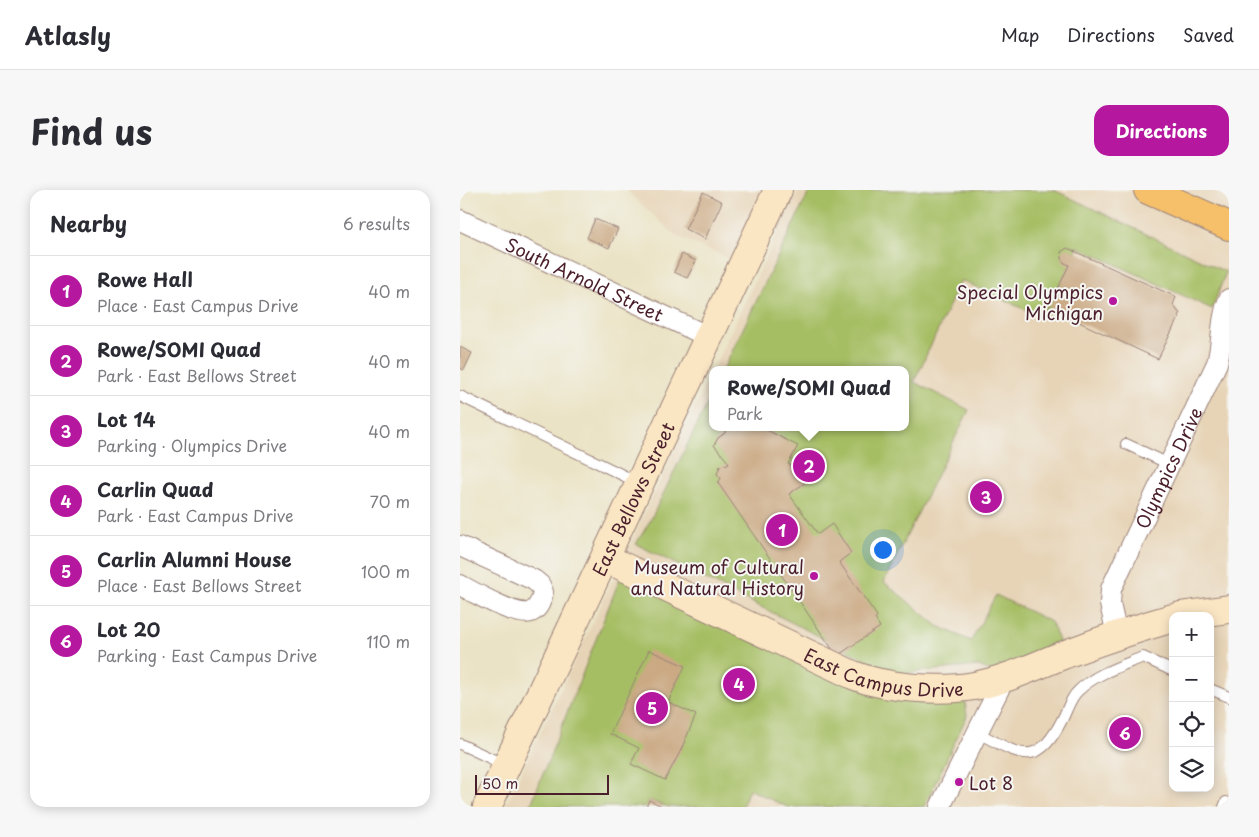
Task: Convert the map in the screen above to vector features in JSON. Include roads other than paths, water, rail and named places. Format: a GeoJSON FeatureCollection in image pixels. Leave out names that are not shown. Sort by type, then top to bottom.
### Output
{"type":"FeatureCollection","features":[{"type":"Feature","properties":{"kind":"main road"},"geometry":{"type":"LineString","coordinates":[[1148,190],[1229,226]]}},
{"type":"Feature","properties":{"kind":"street","name":"East Bellows Street"},"geometry":{"type":"LineString","coordinates":[[487,807],[778,190]]}},
{"type":"Feature","properties":{"kind":"street","name":"South Arnold Street"},"geometry":{"type":"LineString","coordinates":[[460,220],[709,337]]}},
{"type":"Feature","properties":{"kind":"street","name":"Olympics Drive"},"geometry":{"type":"LineString","coordinates":[[1117,636],[1110,604],[1112,589],[1217,363],[1221,347],[1223,318],[1229,299]]}},
{"type":"Feature","properties":{"kind":"street"},"geometry":{"type":"LineString","coordinates":[[460,546],[534,580],[540,585],[543,592],[536,607],[530,613],[525,613],[513,610],[460,586]]}},
{"type":"Feature","properties":{"kind":"street","name":"East Campus Drive"},"geometry":{"type":"LineString","coordinates":[[605,558],[864,679],[896,686],[953,688],[972,686],[1005,677],[1169,619]]}},
{"type":"Feature","properties":{"kind":"street"},"geometry":{"type":"LineString","coordinates":[[1208,612],[1229,609]]}},
{"type":"Feature","properties":{"kind":"street"},"geometry":{"type":"LineString","coordinates":[[940,807],[1005,677]]}},
{"type":"Feature","properties":{"kind":"lane"},"geometry":{"type":"LineString","coordinates":[[460,396],[640,484]]}},
{"type":"Feature","properties":{"kind":"lane"},"geometry":{"type":"LineString","coordinates":[[1126,444],[1169,464]]}},
{"type":"Feature","properties":{"kind":"lane"},"geometry":{"type":"LineString","coordinates":[[978,732],[1016,752],[1030,754],[1043,749],[1056,732],[1076,691],[1098,677],[1142,657],[1169,669]]}},
{"type":"Feature","properties":{"kind":"lane"},"geometry":{"type":"LineString","coordinates":[[1214,690],[1229,697]]}},
{"type":"Feature","properties":{"kind":"lane"},"geometry":{"type":"LineString","coordinates":[[460,744],[506,766]]}},
{"type":"Feature","properties":{"kind":"place","name":"Special Olympics Michigan"},"geometry":{"type":"Point","coordinates":[1113,301]}},
{"type":"Feature","properties":{"kind":"place","name":"Rowe/SOMI Quad"},"geometry":{"type":"Point","coordinates":[809,466]}},
{"type":"Feature","properties":{"kind":"place","name":"Lot 14"},"geometry":{"type":"Point","coordinates":[986,497]}},
{"type":"Feature","properties":{"kind":"place","name":"Rowe Hall"},"geometry":{"type":"Point","coordinates":[782,530]}},
{"type":"Feature","properties":{"kind":"place","name":"Museum of Cultural and Natural History"},"geometry":{"type":"Point","coordinates":[814,576]}},
{"type":"Feature","properties":{"kind":"place","name":"Carlin Quad"},"geometry":{"type":"Point","coordinates":[739,684]}},
{"type":"Feature","properties":{"kind":"place","name":"Carlin Alumni House"},"geometry":{"type":"Point","coordinates":[652,708]}},
{"type":"Feature","properties":{"kind":"place","name":"Lot 20"},"geometry":{"type":"Point","coordinates":[1125,733]}},
{"type":"Feature","properties":{"kind":"place","name":"Lot 8"},"geometry":{"type":"Point","coordinates":[959,782]}}]}
